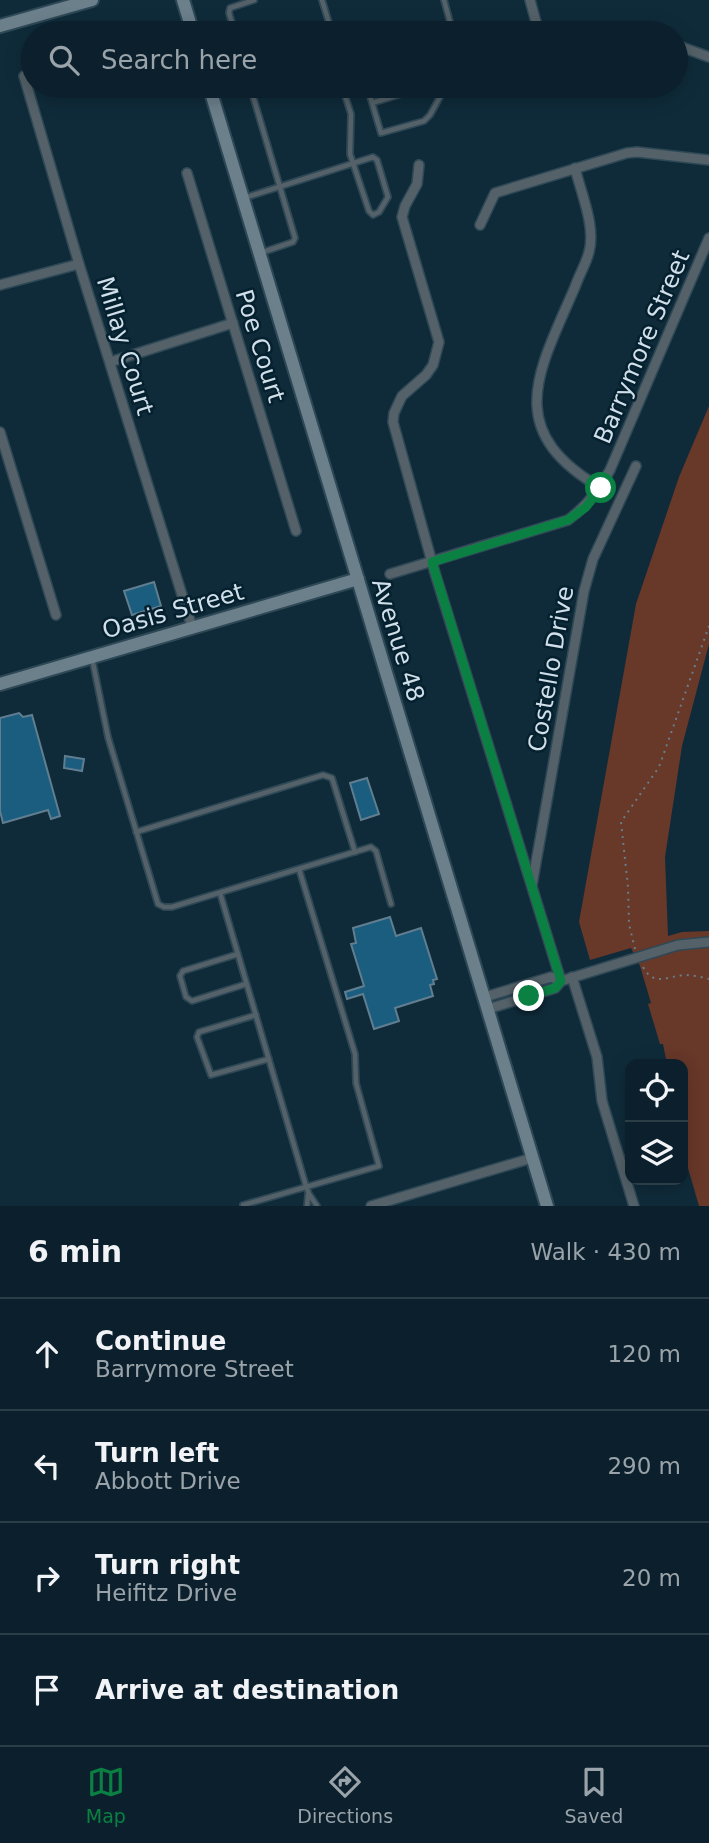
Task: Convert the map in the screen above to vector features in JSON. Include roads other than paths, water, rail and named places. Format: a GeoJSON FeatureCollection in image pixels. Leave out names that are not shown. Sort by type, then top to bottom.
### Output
{"type":"FeatureCollection","features":[{"type":"Feature","properties":{"kind":"main road"},"geometry":{"type":"LineString","coordinates":[[0,26],[92,0]]}},
{"type":"Feature","properties":{"kind":"main road"},"geometry":{"type":"LineString","coordinates":[[183,0],[189,21]]}},
{"type":"Feature","properties":{"kind":"main road","name":"Avenue 48"},"geometry":{"type":"LineString","coordinates":[[212,98],[547,1206]]}},
{"type":"Feature","properties":{"kind":"main road","name":"Oasis Street"},"geometry":{"type":"LineString","coordinates":[[0,684],[358,579]]}},
{"type":"Feature","properties":{"kind":"street"},"geometry":{"type":"LineString","coordinates":[[530,0],[536,21]]}},
{"type":"Feature","properties":{"kind":"street"},"geometry":{"type":"LineString","coordinates":[[688,49],[709,57]]}},
{"type":"Feature","properties":{"kind":"street","name":"Millay Court"},"geometry":{"type":"LineString","coordinates":[[30,98],[192,627]]}},
{"type":"Feature","properties":{"kind":"street"},"geometry":{"type":"LineString","coordinates":[[480,225],[495,193],[575,168],[637,152],[709,160]]}},
{"type":"Feature","properties":{"kind":"street"},"geometry":{"type":"LineString","coordinates":[[419,165],[417,184],[402,217],[437,330],[438,353],[426,375],[402,396],[393,422],[432,562],[561,981]]}},
{"type":"Feature","properties":{"kind":"street"},"geometry":{"type":"LineString","coordinates":[[575,168],[588,216],[590,250],[541,368],[537,390],[538,414],[543,431],[557,455],[570,469],[601,488]]}},
{"type":"Feature","properties":{"kind":"street","name":"Poe Court"},"geometry":{"type":"LineString","coordinates":[[187,173],[296,531]]}},
{"type":"Feature","properties":{"kind":"street","name":"Barrymore Street"},"geometry":{"type":"LineString","coordinates":[[390,574],[568,520],[586,507],[601,488],[709,238]]}},
{"type":"Feature","properties":{"kind":"street"},"geometry":{"type":"LineString","coordinates":[[0,285],[79,264]]}},
{"type":"Feature","properties":{"kind":"street"},"geometry":{"type":"LineString","coordinates":[[110,362],[233,323]]}},
{"type":"Feature","properties":{"kind":"street"},"geometry":{"type":"LineString","coordinates":[[0,432],[56,615]]}},
{"type":"Feature","properties":{"kind":"street","name":"Costello Drive"},"geometry":{"type":"LineString","coordinates":[[532,886],[584,591],[593,559],[636,466]]}},
{"type":"Feature","properties":{"kind":"street"},"geometry":{"type":"LineString","coordinates":[[487,1003],[529,996],[555,988],[561,981],[572,977],[678,944],[709,942]]}},
{"type":"Feature","properties":{"kind":"street"},"geometry":{"type":"LineString","coordinates":[[487,1003],[551,977],[561,981]]}},
{"type":"Feature","properties":{"kind":"street"},"geometry":{"type":"LineString","coordinates":[[572,977],[597,1056],[603,1101],[634,1206]]}},
{"type":"Feature","properties":{"kind":"street"},"geometry":{"type":"LineString","coordinates":[[371,1206],[532,1158]]}},
{"type":"Feature","properties":{"kind":"lane"},"geometry":{"type":"LineString","coordinates":[[231,21],[230,8],[254,0]]}},
{"type":"Feature","properties":{"kind":"lane"},"geometry":{"type":"LineString","coordinates":[[322,0],[328,21]]}},
{"type":"Feature","properties":{"kind":"lane"},"geometry":{"type":"LineString","coordinates":[[444,0],[450,21]]}},
{"type":"Feature","properties":{"kind":"lane"},"geometry":{"type":"LineString","coordinates":[[254,98],[295,238],[288,245],[259,254]]}},
{"type":"Feature","properties":{"kind":"lane"},"geometry":{"type":"LineString","coordinates":[[243,198],[353,164],[373,157],[377,160],[387,197],[379,212],[373,215],[369,211],[353,164],[350,153],[351,114],[346,98]]}},
{"type":"Feature","properties":{"kind":"lane"},"geometry":{"type":"LineString","coordinates":[[371,98],[380,133],[424,121],[430,116],[440,98]]}},
{"type":"Feature","properties":{"kind":"lane"},"geometry":{"type":"LineString","coordinates":[[372,103],[388,98]]}},
{"type":"Feature","properties":{"kind":"lane"},"geometry":{"type":"LineString","coordinates":[[92,657],[108,737],[158,904],[172,907],[371,847],[376,850],[391,904]]}},
{"type":"Feature","properties":{"kind":"lane"},"geometry":{"type":"LineString","coordinates":[[136,832],[323,775],[332,778],[355,852]]}},
{"type":"Feature","properties":{"kind":"lane"},"geometry":{"type":"LineString","coordinates":[[243,1205],[379,1166],[355,1083],[355,1054],[299,869]]}},
{"type":"Feature","properties":{"kind":"lane"},"geometry":{"type":"LineString","coordinates":[[220,893],[306,1186],[317,1206]]}},
{"type":"Feature","properties":{"kind":"lane"},"geometry":{"type":"LineString","coordinates":[[238,954],[183,971],[180,976],[186,997],[192,1001],[247,984]]}},
{"type":"Feature","properties":{"kind":"lane"},"geometry":{"type":"LineString","coordinates":[[526,985],[529,996]]}},
{"type":"Feature","properties":{"kind":"lane"},"geometry":{"type":"LineString","coordinates":[[256,1015],[199,1032],[197,1037],[211,1075],[269,1059]]}},
{"type":"Feature","properties":{"kind":"lane"},"geometry":{"type":"LineString","coordinates":[[307,1206],[309,1195]]}}]}
